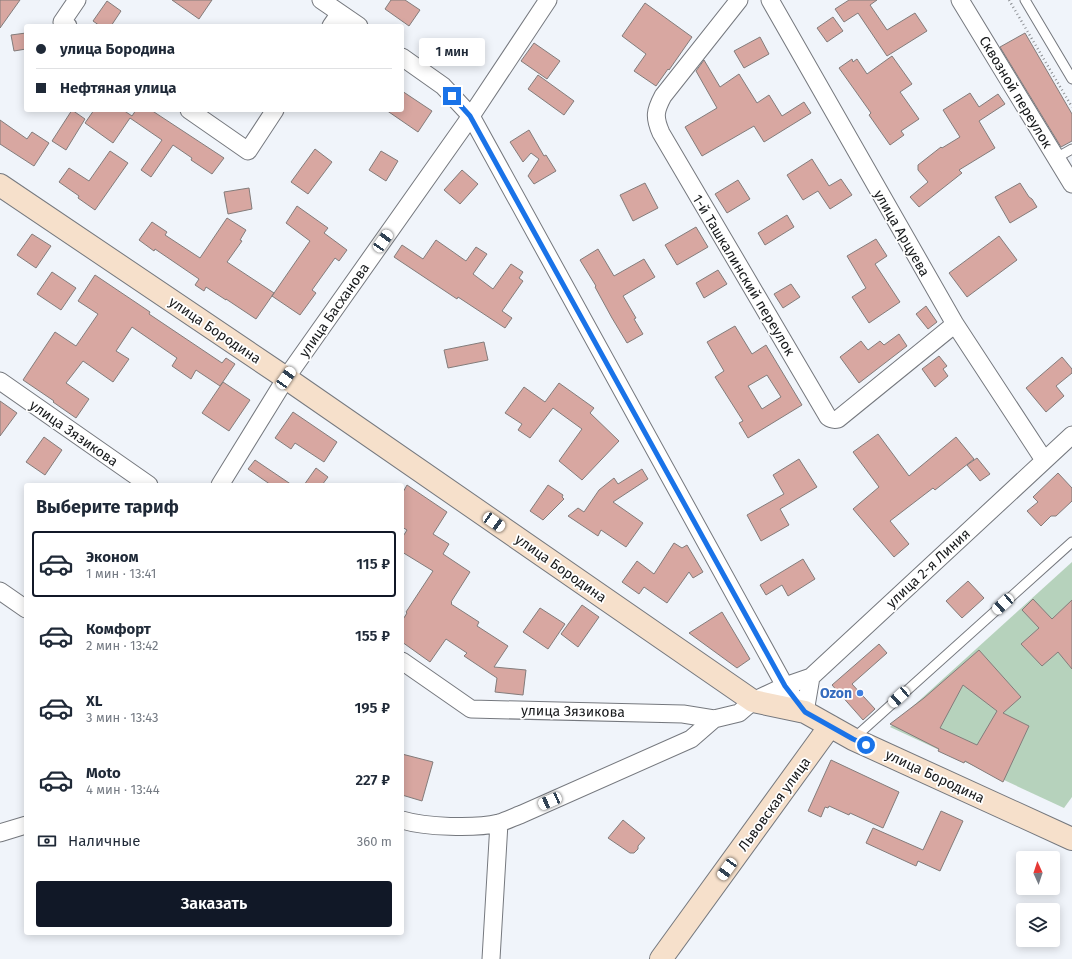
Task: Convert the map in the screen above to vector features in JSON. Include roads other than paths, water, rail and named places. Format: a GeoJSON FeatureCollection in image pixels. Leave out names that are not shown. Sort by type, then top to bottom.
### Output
{"type":"FeatureCollection","features":[{"type":"Feature","properties":{"kind":"street"},"geometry":{"type":"LineString","coordinates":[[65,24],[62,22],[77,0]]}},
{"type":"Feature","properties":{"kind":"street"},"geometry":{"type":"LineString","coordinates":[[321,0],[336,19],[352,24]]}},
{"type":"Feature","properties":{"kind":"street","name":"улица Басханова"},"geometry":{"type":"LineString","coordinates":[[221,483],[286,378],[470,116],[548,0]]}},
{"type":"Feature","properties":{"kind":"street","name":"1-й Ташкалинский переулок"},"geometry":{"type":"LineString","coordinates":[[739,0],[664,96],[658,106],[655,116],[661,133],[828,417],[831,420],[838,419],[955,324]]}},
{"type":"Feature","properties":{"kind":"street","name":"улица Арцуева"},"geometry":{"type":"LineString","coordinates":[[770,0],[955,324],[1044,460]]}},
{"type":"Feature","properties":{"kind":"street","name":"Сквозной переулок"},"geometry":{"type":"LineString","coordinates":[[960,0],[1072,184]]}},
{"type":"Feature","properties":{"kind":"street"},"geometry":{"type":"LineString","coordinates":[[404,58],[443,86],[470,116],[785,686],[805,712]]}},
{"type":"Feature","properties":{"kind":"street"},"geometry":{"type":"LineString","coordinates":[[192,112],[248,151],[274,112]]}},
{"type":"Feature","properties":{"kind":"street","name":"улица Бородина"},"geometry":{"type":"LineString","coordinates":[[0,185],[286,378],[753,701],[805,712],[853,739],[1072,839]]}},
{"type":"Feature","properties":{"kind":"street","name":"улица Зязикова"},"geometry":{"type":"LineString","coordinates":[[0,381],[145,483]]}},
{"type":"Feature","properties":{"kind":"street","name":"улица 2-я Линия"},"geometry":{"type":"LineString","coordinates":[[811,677],[1072,435]]}},
{"type":"Feature","properties":{"kind":"street"},"geometry":{"type":"LineString","coordinates":[[0,591],[24,608]]}},
{"type":"Feature","properties":{"kind":"street","name":"улица Зязикова"},"geometry":{"type":"LineString","coordinates":[[404,662],[470,709],[683,714],[714,719],[739,713],[753,701],[785,686],[811,677]]}},
{"type":"Feature","properties":{"kind":"street"},"geometry":{"type":"LineString","coordinates":[[805,712],[811,677]]}},
{"type":"Feature","properties":{"kind":"street"},"geometry":{"type":"LineString","coordinates":[[404,820],[436,826],[477,826],[499,823],[691,739],[714,719]]}},
{"type":"Feature","properties":{"kind":"street","name":"Львовская улица"},"geometry":{"type":"LineString","coordinates":[[661,959],[830,726]]}},
{"type":"Feature","properties":{"kind":"street"},"geometry":{"type":"LineString","coordinates":[[491,959],[499,823]]}},
{"type":"Feature","properties":{"kind":"street"},"geometry":{"type":"LineString","coordinates":[[0,833],[24,826]]}},
{"type":"Feature","properties":{"kind":"lane"},"geometry":{"type":"LineString","coordinates":[[1025,0],[1072,79]]}},
{"type":"Feature","properties":{"kind":"lane"},"geometry":{"type":"LineString","coordinates":[[1056,158],[1072,149]]}},
{"type":"Feature","properties":{"kind":"lane"},"geometry":{"type":"LineString","coordinates":[[853,739],[1072,542]]}},
{"type":"Feature","properties":{"kind":"place","name":"Ozon"},"geometry":{"type":"Point","coordinates":[860,693]}}]}
